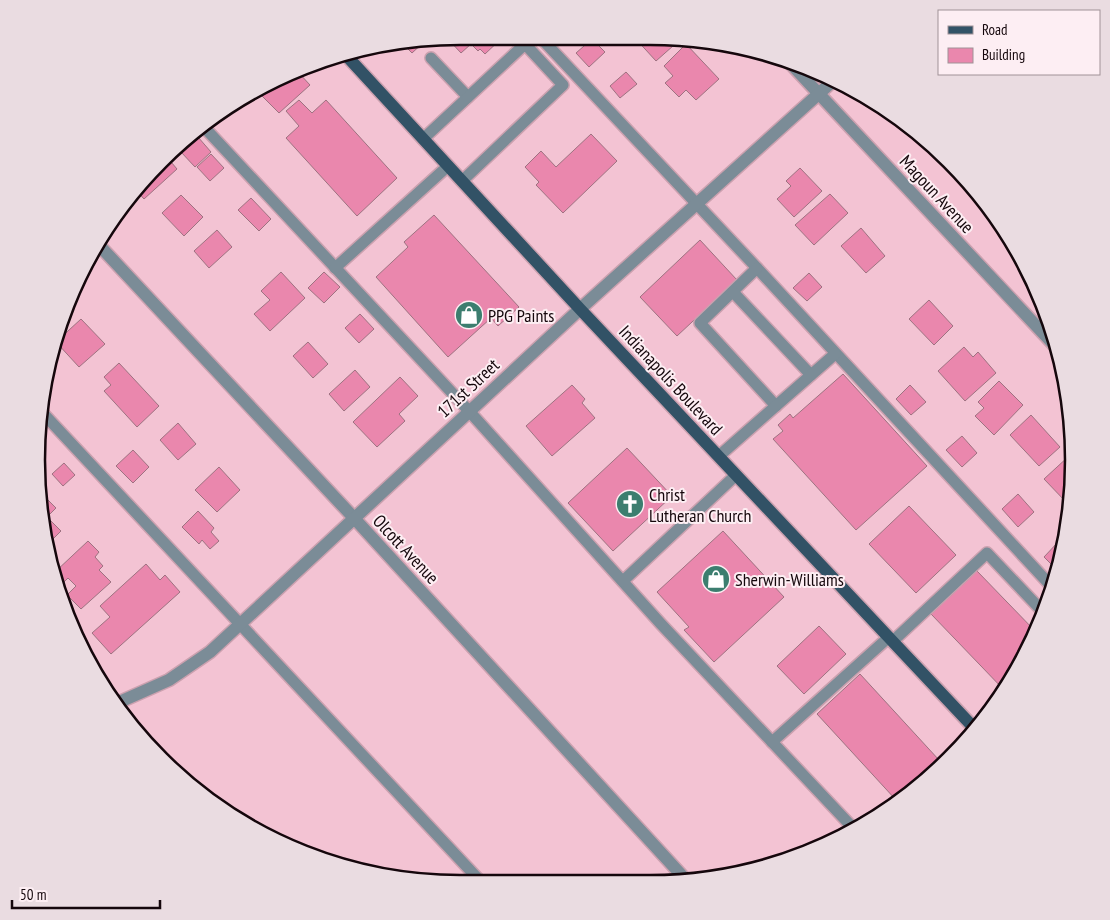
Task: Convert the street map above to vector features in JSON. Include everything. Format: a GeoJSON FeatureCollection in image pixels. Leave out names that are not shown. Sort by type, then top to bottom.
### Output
{"type":"FeatureCollection","features":[{"type":"Feature","properties":{"kind":"main road","name":"Indianapolis Boulevard"},"geometry":{"type":"LineString","coordinates":[[350,60],[580,309],[970,724]]}},
{"type":"Feature","properties":{"kind":"street","name":"Magoun Avenue"},"geometry":{"type":"LineString","coordinates":[[800,73],[1046,336]]}},
{"type":"Feature","properties":{"kind":"street","name":"171st Street"},"geometry":{"type":"LineString","coordinates":[[122,701],[169,680],[210,652],[580,309],[828,85]]}},
{"type":"Feature","properties":{"kind":"street","name":"Olcott Avenue"},"geometry":{"type":"LineString","coordinates":[[103,249],[354,518],[680,874]]}},
{"type":"Feature","properties":{"kind":"lane"},"geometry":{"type":"LineString","coordinates":[[423,139],[468,97],[517,45]]}},
{"type":"Feature","properties":{"kind":"lane"},"geometry":{"type":"LineString","coordinates":[[462,181],[563,85],[527,45]]}},
{"type":"Feature","properties":{"kind":"lane"},"geometry":{"type":"LineString","coordinates":[[547,45],[1047,581]]}},
{"type":"Feature","properties":{"kind":"lane"},"geometry":{"type":"LineString","coordinates":[[431,58],[468,97]]}},
{"type":"Feature","properties":{"kind":"lane"},"geometry":{"type":"LineString","coordinates":[[207,131],[469,411],[623,581],[849,824]]}},
{"type":"Feature","properties":{"kind":"lane"},"geometry":{"type":"LineString","coordinates":[[335,268],[448,166]]}},
{"type":"Feature","properties":{"kind":"lane"},"geometry":{"type":"LineString","coordinates":[[757,268],[700,322],[776,406]]}},
{"type":"Feature","properties":{"kind":"lane"},"geometry":{"type":"LineString","coordinates":[[733,292],[811,375]]}},
{"type":"Feature","properties":{"kind":"lane"},"geometry":{"type":"LineString","coordinates":[[718,456],[835,354]]}},
{"type":"Feature","properties":{"kind":"lane"},"geometry":{"type":"LineString","coordinates":[[48,418],[475,875]]}},
{"type":"Feature","properties":{"kind":"lane"},"geometry":{"type":"LineString","coordinates":[[623,581],[736,475]]}},
{"type":"Feature","properties":{"kind":"lane"},"geometry":{"type":"LineString","coordinates":[[772,742],[987,553],[1038,606]]}},
{"type":"Feature","properties":{"kind":"building"},"geometry":{"type":"Polygon","coordinates":[[[454,45],[470,45],[461,53],[454,45]]]}},
{"type":"Feature","properties":{"kind":"building"},"geometry":{"type":"Polygon","coordinates":[[[472,45],[495,45],[485,54],[480,49],[478,51],[472,45]]]}},
{"type":"Feature","properties":{"kind":"building"},"geometry":{"type":"Polygon","coordinates":[[[585,45],[598,45],[605,52],[589,67],[576,53],[585,45]]]}},
{"type":"Feature","properties":{"kind":"building"},"geometry":{"type":"Polygon","coordinates":[[[641,45],[673,46],[656,61],[641,45]]]}},
{"type":"Feature","properties":{"kind":"building"},"geometry":{"type":"Polygon","coordinates":[[[683,47],[689,47],[719,79],[696,100],[686,90],[679,97],[665,83],[673,76],[664,66],[683,47]]]}},
{"type":"Feature","properties":{"kind":"building"},"geometry":{"type":"Polygon","coordinates":[[[418,48],[412,53],[408,49],[418,48]]]}},
{"type":"Feature","properties":{"kind":"building"},"geometry":{"type":"Polygon","coordinates":[[[626,72],[637,84],[620,98],[610,86],[626,72]]]}},
{"type":"Feature","properties":{"kind":"building"},"geometry":{"type":"Polygon","coordinates":[[[302,77],[310,85],[279,113],[262,96],[302,77]]]}},
{"type":"Feature","properties":{"kind":"building"},"geometry":{"type":"Polygon","coordinates":[[[299,100],[312,113],[326,100],[397,178],[357,216],[286,138],[299,126],[286,111],[299,100]]]}},
{"type":"Feature","properties":{"kind":"building"},"geometry":{"type":"Polygon","coordinates":[[[591,134],[617,161],[563,213],[536,185],[539,182],[525,167],[541,151],[556,167],[591,134]]]}},
{"type":"Feature","properties":{"kind":"building"},"geometry":{"type":"Polygon","coordinates":[[[199,138],[211,152],[195,167],[181,153],[199,138]]]}},
{"type":"Feature","properties":{"kind":"building"},"geometry":{"type":"Polygon","coordinates":[[[211,154],[224,168],[210,181],[197,167],[211,154]]]}},
{"type":"Feature","properties":{"kind":"building"},"geometry":{"type":"Polygon","coordinates":[[[172,162],[177,169],[144,199],[141,195],[172,162]]]}},
{"type":"Feature","properties":{"kind":"building"},"geometry":{"type":"Polygon","coordinates":[[[800,168],[822,191],[794,217],[777,199],[791,186],[786,181],[800,168]]]}},
{"type":"Feature","properties":{"kind":"building"},"geometry":{"type":"Polygon","coordinates":[[[830,194],[848,213],[814,245],[795,225],[830,194]]]}},
{"type":"Feature","properties":{"kind":"building"},"geometry":{"type":"Polygon","coordinates":[[[181,195],[203,217],[184,236],[162,213],[181,195]]]}},
{"type":"Feature","properties":{"kind":"building"},"geometry":{"type":"Polygon","coordinates":[[[251,198],[271,219],[259,231],[238,210],[251,198]]]}},
{"type":"Feature","properties":{"kind":"building"},"geometry":{"type":"Polygon","coordinates":[[[434,215],[519,307],[498,326],[491,318],[448,357],[376,277],[408,247],[404,242],[434,215]]]}},
{"type":"Feature","properties":{"kind":"building"},"geometry":{"type":"Polygon","coordinates":[[[861,228],[885,256],[866,273],[841,246],[861,228]]]}},
{"type":"Feature","properties":{"kind":"building"},"geometry":{"type":"Polygon","coordinates":[[[217,230],[232,247],[209,268],[194,251],[217,230]]]}},
{"type":"Feature","properties":{"kind":"building"},"geometry":{"type":"Polygon","coordinates":[[[700,240],[737,280],[677,336],[640,297],[700,240]]]}},
{"type":"Feature","properties":{"kind":"building"},"geometry":{"type":"Polygon","coordinates":[[[281,272],[305,298],[270,331],[254,314],[270,300],[261,291],[281,272]]]}},
{"type":"Feature","properties":{"kind":"building"},"geometry":{"type":"Polygon","coordinates":[[[324,272],[340,287],[324,303],[308,288],[324,272]]]}},
{"type":"Feature","properties":{"kind":"building"},"geometry":{"type":"Polygon","coordinates":[[[809,273],[822,287],[807,301],[793,288],[809,273]]]}},
{"type":"Feature","properties":{"kind":"building"},"geometry":{"type":"Polygon","coordinates":[[[929,300],[953,326],[934,345],[909,319],[929,300]]]}},
{"type":"Feature","properties":{"kind":"building"},"geometry":{"type":"Polygon","coordinates":[[[360,314],[374,329],[359,343],[345,328],[360,314]]]}},
{"type":"Feature","properties":{"kind":"building"},"geometry":{"type":"Polygon","coordinates":[[[81,319],[105,344],[79,367],[61,347],[65,334],[81,319]]]}},
{"type":"Feature","properties":{"kind":"building"},"geometry":{"type":"Polygon","coordinates":[[[308,342],[328,364],[313,378],[293,356],[308,342]]]}},
{"type":"Feature","properties":{"kind":"building"},"geometry":{"type":"Polygon","coordinates":[[[964,347],[973,357],[978,352],[996,373],[965,401],[938,371],[964,347]]]}},
{"type":"Feature","properties":{"kind":"building"},"geometry":{"type":"Polygon","coordinates":[[[119,363],[159,406],[137,427],[104,391],[111,385],[104,377],[119,363]]]}},
{"type":"Feature","properties":{"kind":"building"},"geometry":{"type":"Polygon","coordinates":[[[355,370],[370,387],[344,411],[329,394],[355,370]]]}},
{"type":"Feature","properties":{"kind":"building"},"geometry":{"type":"Polygon","coordinates":[[[843,374],[927,466],[856,530],[773,439],[783,431],[778,425],[790,414],[793,418],[843,374]]]}},
{"type":"Feature","properties":{"kind":"building"},"geometry":{"type":"Polygon","coordinates":[[[400,377],[418,396],[399,414],[405,421],[377,447],[353,422],[400,377]]]}},
{"type":"Feature","properties":{"kind":"building"},"geometry":{"type":"Polygon","coordinates":[[[999,381],[1023,405],[994,435],[975,416],[984,408],[978,402],[999,381]]]}},
{"type":"Feature","properties":{"kind":"building"},"geometry":{"type":"Polygon","coordinates":[[[572,385],[585,399],[582,403],[595,418],[552,456],[526,426],[572,385]]]}},
{"type":"Feature","properties":{"kind":"building"},"geometry":{"type":"Polygon","coordinates":[[[910,385],[926,402],[911,415],[896,399],[910,385]]]}},
{"type":"Feature","properties":{"kind":"building"},"geometry":{"type":"Polygon","coordinates":[[[1031,415],[1060,447],[1039,466],[1010,435],[1031,415]]]}},
{"type":"Feature","properties":{"kind":"building"},"geometry":{"type":"Polygon","coordinates":[[[178,423],[196,444],[178,460],[160,440],[178,423]]]}},
{"type":"Feature","properties":{"kind":"building"},"geometry":{"type":"Polygon","coordinates":[[[962,436],[977,453],[962,467],[946,450],[962,436]]]}},
{"type":"Feature","properties":{"kind":"building"},"geometry":{"type":"Polygon","coordinates":[[[627,448],[672,496],[613,551],[568,503],[627,448]]]}},
{"type":"Feature","properties":{"kind":"building"},"geometry":{"type":"Polygon","coordinates":[[[133,450],[149,467],[133,483],[116,466],[133,450]]]}},
{"type":"Feature","properties":{"kind":"building"},"geometry":{"type":"Polygon","coordinates":[[[1065,460],[1063,499],[1044,479],[1065,460]]]}},
{"type":"Feature","properties":{"kind":"building"},"geometry":{"type":"Polygon","coordinates":[[[64,463],[75,475],[63,486],[52,474],[64,463]]]}},
{"type":"Feature","properties":{"kind":"building"},"geometry":{"type":"Polygon","coordinates":[[[219,467],[240,490],[217,512],[195,490],[219,467]]]}},
{"type":"Feature","properties":{"kind":"building"},"geometry":{"type":"Polygon","coordinates":[[[1018,494],[1034,512],[1018,527],[1002,509],[1018,494]]]}},
{"type":"Feature","properties":{"kind":"building"},"geometry":{"type":"Polygon","coordinates":[[[47,499],[56,508],[49,515],[47,499]]]}},
{"type":"Feature","properties":{"kind":"building"},"geometry":{"type":"Polygon","coordinates":[[[909,506],[956,555],[916,593],[869,544],[909,506]]]}},
{"type":"Feature","properties":{"kind":"building"},"geometry":{"type":"Polygon","coordinates":[[[198,511],[214,528],[211,532],[219,541],[210,549],[202,540],[199,544],[182,527],[198,511]]]}},
{"type":"Feature","properties":{"kind":"building"},"geometry":{"type":"Polygon","coordinates":[[[50,520],[61,531],[53,539],[50,520]]]}},
{"type":"Feature","properties":{"kind":"building"},"geometry":{"type":"Polygon","coordinates":[[[723,531],[784,597],[714,662],[684,630],[689,627],[657,592],[723,531]]]}},
{"type":"Feature","properties":{"kind":"building"},"geometry":{"type":"Polygon","coordinates":[[[88,541],[99,552],[95,557],[103,566],[99,570],[111,582],[81,609],[68,594],[76,586],[68,578],[64,582],[59,568],[88,541]]]}},
{"type":"Feature","properties":{"kind":"building"},"geometry":{"type":"Polygon","coordinates":[[[1056,544],[1052,565],[1044,557],[1056,544]]]}},
{"type":"Feature","properties":{"kind":"building"},"geometry":{"type":"Polygon","coordinates":[[[146,564],[160,580],[165,575],[180,592],[111,654],[92,633],[110,617],[100,606],[146,564]]]}},
{"type":"Feature","properties":{"kind":"building"},"geometry":{"type":"Polygon","coordinates":[[[977,571],[1030,626],[999,685],[931,614],[977,571]]]}},
{"type":"Feature","properties":{"kind":"building"},"geometry":{"type":"Polygon","coordinates":[[[819,626],[846,654],[804,694],[777,666],[819,626]]]}},
{"type":"Feature","properties":{"kind":"building"},"geometry":{"type":"Polygon","coordinates":[[[860,674],[938,758],[924,772],[893,796],[817,714],[860,674]]]}},
{"type":"Feature","properties":{"kind":"place","name":"PPG Paints"},"geometry":{"type":"Point","coordinates":[469,315]}},
{"type":"Feature","properties":{"kind":"place","name":"Christ Lutheran Church"},"geometry":{"type":"Point","coordinates":[630,504]}},
{"type":"Feature","properties":{"kind":"place","name":"Sherwin-Williams"},"geometry":{"type":"Point","coordinates":[716,579]}}]}
